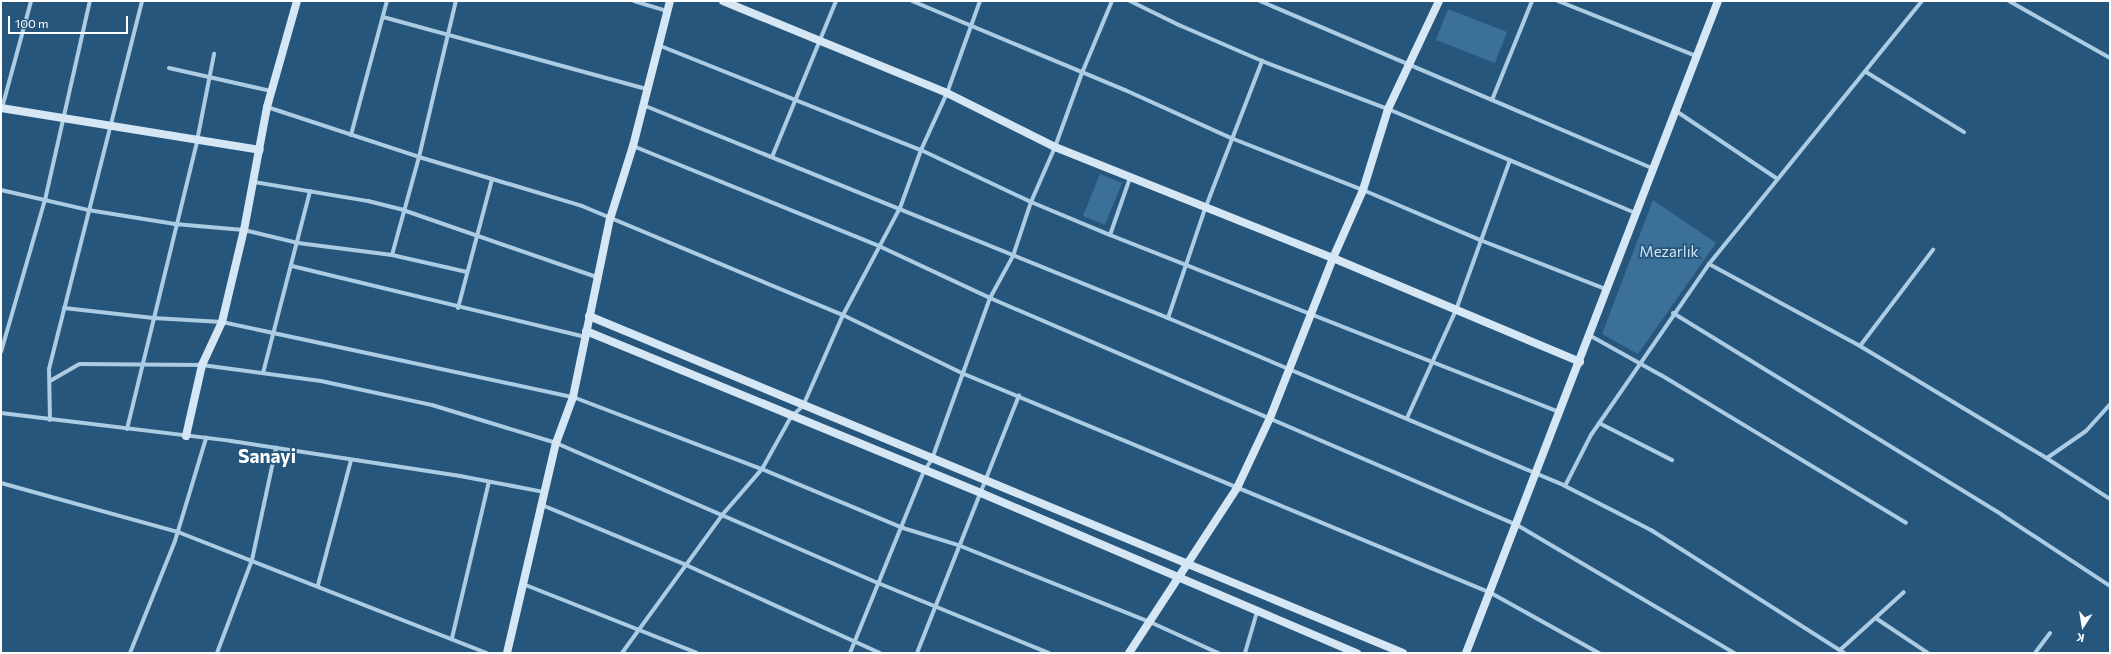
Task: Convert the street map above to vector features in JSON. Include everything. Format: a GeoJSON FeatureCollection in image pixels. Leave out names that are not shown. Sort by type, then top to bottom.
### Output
{"type":"FeatureCollection","features":[{"type":"Feature","properties":{"kind":"street"},"geometry":{"type":"LineString","coordinates":[[31,1],[2,108],[65,117],[197,141],[260,150]]}},
{"type":"Feature","properties":{"kind":"street"},"geometry":{"type":"LineString","coordinates":[[1,352],[45,200],[65,117],[90,1]]}},
{"type":"Feature","properties":{"kind":"street"},"geometry":{"type":"LineString","coordinates":[[50,420],[49,369],[142,1]]}},
{"type":"Feature","properties":{"kind":"street"},"geometry":{"type":"LineString","coordinates":[[186,436],[202,364],[222,322],[244,230],[267,107],[297,1]]}},
{"type":"Feature","properties":{"kind":"street"},"geometry":{"type":"LineString","coordinates":[[351,135],[387,1]]}},
{"type":"Feature","properties":{"kind":"street"},"geometry":{"type":"LineString","coordinates":[[392,255],[403,210],[419,157],[456,1]]}},
{"type":"Feature","properties":{"kind":"street"},"geometry":{"type":"LineString","coordinates":[[634,1],[667,11]]}},
{"type":"Feature","properties":{"kind":"street"},"geometry":{"type":"LineString","coordinates":[[507,653],[556,443],[573,397],[596,277],[610,219],[633,146],[642,105],[670,1]]}},
{"type":"Feature","properties":{"kind":"street"},"geometry":{"type":"LineString","coordinates":[[724,1],[947,93],[1056,147],[1205,209],[1333,258],[1580,362]]}},
{"type":"Feature","properties":{"kind":"street"},"geometry":{"type":"LineString","coordinates":[[772,157],[836,1]]}},
{"type":"Feature","properties":{"kind":"street"},"geometry":{"type":"LineString","coordinates":[[912,1],[1082,72],[1232,138],[1363,190],[1480,240],[1606,289]]}},
{"type":"Feature","properties":{"kind":"street"},"geometry":{"type":"LineString","coordinates":[[622,653],[722,514],[762,469],[791,417],[803,406],[843,315],[900,208],[922,150],[947,93],[980,1]]}},
{"type":"Feature","properties":{"kind":"street"},"geometry":{"type":"LineString","coordinates":[[850,653],[878,583],[903,528],[924,471],[932,459],[964,374],[990,298],[1013,256],[1031,202],[1056,147],[1082,72],[1112,1]]}},
{"type":"Feature","properties":{"kind":"street"},"geometry":{"type":"LineString","coordinates":[[1130,1],[1179,25],[1262,61],[1388,109],[1636,213]]}},
{"type":"Feature","properties":{"kind":"street"},"geometry":{"type":"LineString","coordinates":[[1260,1],[1409,66],[1653,169]]}},
{"type":"Feature","properties":{"kind":"street"},"geometry":{"type":"LineString","coordinates":[[1129,653],[1237,488],[1270,418],[1333,258],[1363,190],[1388,109],[1439,1]]}},
{"type":"Feature","properties":{"kind":"street"},"geometry":{"type":"LineString","coordinates":[[1492,100],[1532,1]]}},
{"type":"Feature","properties":{"kind":"street"},"geometry":{"type":"LineString","coordinates":[[1558,1],[1696,56]]}},
{"type":"Feature","properties":{"kind":"street"},"geometry":{"type":"LineString","coordinates":[[1466,653],[1491,593],[1559,412],[1580,362],[1606,289],[1718,1]]}},
{"type":"Feature","properties":{"kind":"street"},"geometry":{"type":"LineString","coordinates":[[1566,486],[1599,423],[1673,313],[1776,178],[1866,72],[1922,1]]}},
{"type":"Feature","properties":{"kind":"street"},"geometry":{"type":"LineString","coordinates":[[2009,1],[2110,58]]}},
{"type":"Feature","properties":{"kind":"street"},"geometry":{"type":"LineString","coordinates":[[383,16],[647,89]]}},
{"type":"Feature","properties":{"kind":"street"},"geometry":{"type":"LineString","coordinates":[[658,45],[922,150],[1031,202],[1110,235],[1311,313],[1431,364],[1559,412]]}},
{"type":"Feature","properties":{"kind":"street"},"geometry":{"type":"LineString","coordinates":[[127,429],[175,224],[197,141],[214,54]]}},
{"type":"Feature","properties":{"kind":"street"},"geometry":{"type":"LineString","coordinates":[[1168,318],[1205,209],[1262,61]]}},
{"type":"Feature","properties":{"kind":"street"},"geometry":{"type":"LineString","coordinates":[[169,68],[210,76],[271,91]]}},
{"type":"Feature","properties":{"kind":"street"},"geometry":{"type":"LineString","coordinates":[[1866,72],[1964,132]]}},
{"type":"Feature","properties":{"kind":"street"},"geometry":{"type":"LineString","coordinates":[[642,105],[900,208],[1013,256],[1168,318],[1566,486],[1651,530],[1842,652],[1904,592]]}},
{"type":"Feature","properties":{"kind":"street"},"geometry":{"type":"LineString","coordinates":[[267,107],[419,157],[582,206],[610,219],[843,315],[964,374],[1491,593],[1599,653]]}},
{"type":"Feature","properties":{"kind":"street"},"geometry":{"type":"LineString","coordinates":[[1675,110],[1776,178]]}},
{"type":"Feature","properties":{"kind":"street"},"geometry":{"type":"LineString","coordinates":[[633,146],[880,246],[990,298],[1517,525],[1734,653]]}},
{"type":"Feature","properties":{"kind":"street"},"geometry":{"type":"LineString","coordinates":[[1407,418],[1456,310],[1510,160]]}},
{"type":"Feature","properties":{"kind":"street"},"geometry":{"type":"LineString","coordinates":[[1110,235],[1130,178]]}},
{"type":"Feature","properties":{"kind":"street"},"geometry":{"type":"LineString","coordinates":[[458,308],[492,179]]}},
{"type":"Feature","properties":{"kind":"street"},"geometry":{"type":"LineString","coordinates":[[254,182],[403,210],[596,277]]}},
{"type":"Feature","properties":{"kind":"street"},"geometry":{"type":"LineString","coordinates":[[1,190],[88,210],[175,224],[244,230],[298,243],[392,255],[467,272]]}},
{"type":"Feature","properties":{"kind":"street"},"geometry":{"type":"LineString","coordinates":[[263,373],[298,243],[310,192]]}},
{"type":"Feature","properties":{"kind":"street"},"geometry":{"type":"LineString","coordinates":[[1860,346],[1933,250]]}},
{"type":"Feature","properties":{"kind":"street"},"geometry":{"type":"LineString","coordinates":[[1709,264],[1860,346],[2047,458],[2110,499]]}},
{"type":"Feature","properties":{"kind":"street"},"geometry":{"type":"LineString","coordinates":[[292,266],[458,308],[585,334],[981,493],[1179,577],[1257,612],[1357,653]]}},
{"type":"Feature","properties":{"kind":"street"},"geometry":{"type":"LineString","coordinates":[[64,308],[153,318],[222,322],[573,397],[762,469],[903,528],[958,545],[1150,622],[1218,653]]}},
{"type":"Feature","properties":{"kind":"street"},"geometry":{"type":"LineString","coordinates":[[1673,313],[2002,515],[2110,586]]}},
{"type":"Feature","properties":{"kind":"street"},"geometry":{"type":"LineString","coordinates":[[589,316],[986,482],[1403,653]]}},
{"type":"Feature","properties":{"kind":"street"},"geometry":{"type":"LineString","coordinates":[[1589,335],[1639,363],[1906,523]]}},
{"type":"Feature","properties":{"kind":"street"},"geometry":{"type":"LineString","coordinates":[[50,381],[80,364],[202,364],[322,381],[432,405],[556,443],[878,583],[935,605],[1049,653]]}},
{"type":"Feature","properties":{"kind":"street"},"geometry":{"type":"LineString","coordinates":[[917,653],[958,545],[986,482],[1019,396]]}},
{"type":"Feature","properties":{"kind":"street"},"geometry":{"type":"LineString","coordinates":[[2047,458],[2086,431],[2110,404]]}},
{"type":"Feature","properties":{"kind":"street"},"geometry":{"type":"LineString","coordinates":[[1,413],[276,448],[545,492]]}},
{"type":"Feature","properties":{"kind":"street"},"geometry":{"type":"LineString","coordinates":[[1599,423],[1672,460]]}},
{"type":"Feature","properties":{"kind":"street"},"geometry":{"type":"LineString","coordinates":[[130,653],[178,532],[206,438]]}},
{"type":"Feature","properties":{"kind":"street"},"geometry":{"type":"LineString","coordinates":[[217,653],[252,560],[276,448]]}},
{"type":"Feature","properties":{"kind":"street"},"geometry":{"type":"LineString","coordinates":[[318,585],[351,460]]}},
{"type":"Feature","properties":{"kind":"street"},"geometry":{"type":"LineString","coordinates":[[452,638],[489,482]]}},
{"type":"Feature","properties":{"kind":"street"},"geometry":{"type":"LineString","coordinates":[[1,483],[178,532],[318,585],[486,653]]}},
{"type":"Feature","properties":{"kind":"street"},"geometry":{"type":"LineString","coordinates":[[542,505],[686,565],[880,653]]}},
{"type":"Feature","properties":{"kind":"street"},"geometry":{"type":"LineString","coordinates":[[523,584],[640,628],[697,653]]}},
{"type":"Feature","properties":{"kind":"street"},"geometry":{"type":"LineString","coordinates":[[1245,653],[1257,612]]}},
{"type":"Feature","properties":{"kind":"street"},"geometry":{"type":"LineString","coordinates":[[1877,619],[1928,653]]}},
{"type":"Feature","properties":{"kind":"street"},"geometry":{"type":"LineString","coordinates":[[2035,653],[2050,634]]}},
{"type":"Feature","properties":{"kind":"green space"},"geometry":{"type":"Polygon","coordinates":[[[1448,9],[1507,32],[1495,63],[1436,40],[1448,9]]]}},
{"type":"Feature","properties":{"kind":"green space"},"geometry":{"type":"Polygon","coordinates":[[[1100,174],[1122,183],[1105,225],[1083,216],[1100,174]]]}},
{"type":"Feature","properties":{"kind":"green space","name":"Mezarlık"},"geometry":{"type":"Polygon","coordinates":[[[1653,200],[1716,243],[1638,354],[1602,334],[1653,200]]]}},
{"type":"Feature","properties":{"kind":"district","name":"Sanayi"},"geometry":{"type":"Point","coordinates":[267,456]}}]}
